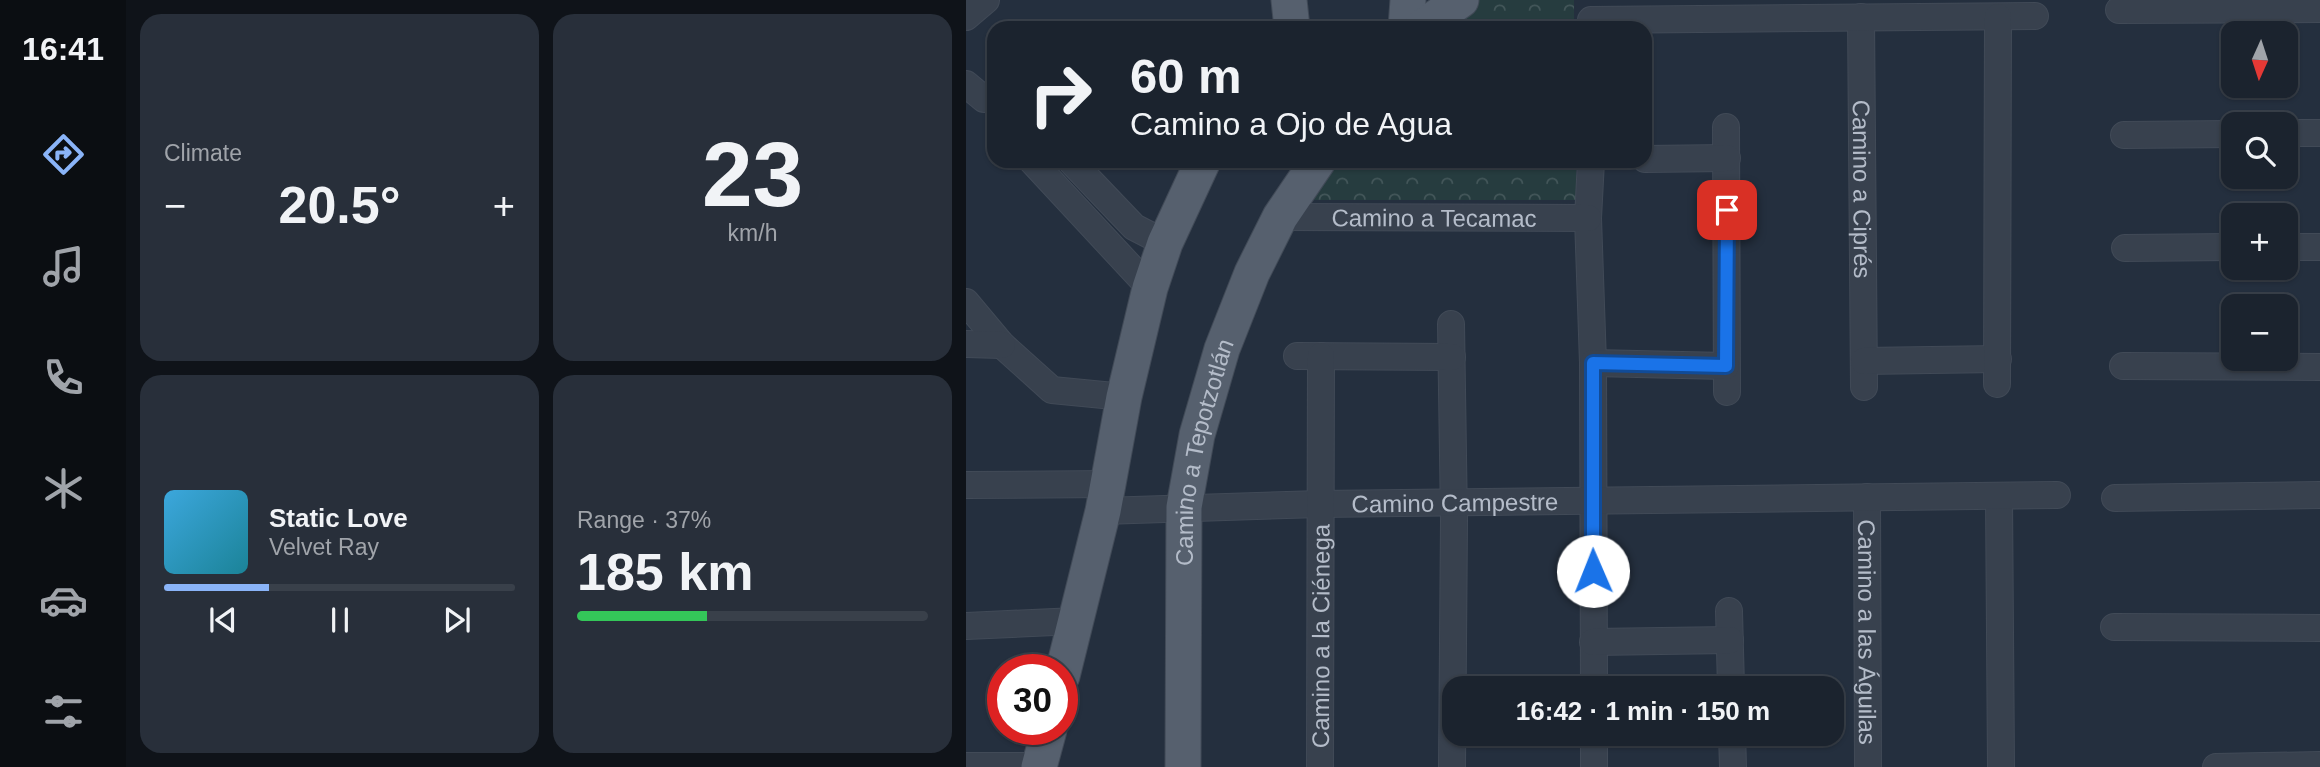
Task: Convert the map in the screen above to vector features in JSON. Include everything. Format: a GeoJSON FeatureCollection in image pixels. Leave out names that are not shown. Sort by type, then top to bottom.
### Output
{"type":"FeatureCollection","features":[{"type":"Feature","properties":{"kind":"main road"},"geometry":{"type":"LineString","coordinates":[[1406,21],[1408,0]]}},
{"type":"Feature","properties":{"kind":"main road"},"geometry":{"type":"LineString","coordinates":[[1432,21],[1461,0]]}},
{"type":"Feature","properties":{"kind":"main road"},"geometry":{"type":"LineString","coordinates":[[1068,654],[1106,497],[1124,397],[1150,288],[1165,243],[1197,168]]}},
{"type":"Feature","properties":{"kind":"main road","name":"Camino a Tepotzotlán"},"geometry":{"type":"LineString","coordinates":[[1183,767],[1184,508],[1197,435],[1222,349],[1252,273],[1280,217],[1313,168]]}},
{"type":"Feature","properties":{"kind":"main road"},"geometry":{"type":"LineString","coordinates":[[1039,767],[1045,745]]}},
{"type":"Feature","properties":{"kind":"street"},"geometry":{"type":"LineString","coordinates":[[966,16],[986,0]]}},
{"type":"Feature","properties":{"kind":"street"},"geometry":{"type":"LineString","coordinates":[[2119,10],[2320,9]]}},
{"type":"Feature","properties":{"kind":"street"},"geometry":{"type":"LineString","coordinates":[[1591,16],[2035,16]]}},
{"type":"Feature","properties":{"kind":"street","name":"Camino a Ciprés"},"geometry":{"type":"LineString","coordinates":[[1861,17],[1864,374],[1997,371],[1998,17]]}},
{"type":"Feature","properties":{"kind":"street"},"geometry":{"type":"LineString","coordinates":[[1726,127],[1727,392]]}},
{"type":"Feature","properties":{"kind":"street"},"geometry":{"type":"LineString","coordinates":[[2298,133],[2320,133]]}},
{"type":"Feature","properties":{"kind":"street"},"geometry":{"type":"LineString","coordinates":[[2124,135],[2221,134]]}},
{"type":"Feature","properties":{"kind":"street"},"geometry":{"type":"LineString","coordinates":[[1652,159],[1727,158]]}},
{"type":"Feature","properties":{"kind":"street"},"geometry":{"type":"LineString","coordinates":[[1039,168],[1150,288]]}},
{"type":"Feature","properties":{"kind":"street"},"geometry":{"type":"LineString","coordinates":[[1078,168],[1134,227],[1165,243]]}},
{"type":"Feature","properties":{"kind":"street"},"geometry":{"type":"LineString","coordinates":[[1591,168],[1588,218],[1593,363],[1594,676]]}},
{"type":"Feature","properties":{"kind":"street","name":"Camino a Tecamac"},"geometry":{"type":"LineString","coordinates":[[1280,217],[1588,218]]}},
{"type":"Feature","properties":{"kind":"street"},"geometry":{"type":"LineString","coordinates":[[2125,248],[2221,247]]}},
{"type":"Feature","properties":{"kind":"street"},"geometry":{"type":"LineString","coordinates":[[2298,247],[2320,247]]}},
{"type":"Feature","properties":{"kind":"street"},"geometry":{"type":"LineString","coordinates":[[966,302],[1002,345],[1052,390],[1124,397]]}},
{"type":"Feature","properties":{"kind":"street"},"geometry":{"type":"LineString","coordinates":[[1451,324],[1452,767]]}},
{"type":"Feature","properties":{"kind":"street"},"geometry":{"type":"LineString","coordinates":[[966,344],[1002,345]]}},
{"type":"Feature","properties":{"kind":"street","name":"Camino a la Ciénega"},"geometry":{"type":"LineString","coordinates":[[1320,767],[1320,504],[1309,356],[1452,357]]}},
{"type":"Feature","properties":{"kind":"street"},"geometry":{"type":"LineString","coordinates":[[1593,363],[1726,366]]}},
{"type":"Feature","properties":{"kind":"street"},"geometry":{"type":"LineString","coordinates":[[2123,366],[2320,367]]}},
{"type":"Feature","properties":{"kind":"street","name":"Camino Campestre"},"geometry":{"type":"LineString","coordinates":[[966,485],[1106,497],[1184,508],[2057,495]]}},
{"type":"Feature","properties":{"kind":"street"},"geometry":{"type":"LineString","coordinates":[[2115,498],[2320,495]]}},
{"type":"Feature","properties":{"kind":"street","name":"Camino a las Águilas"},"geometry":{"type":"LineString","coordinates":[[1867,497],[1868,767]]}},
{"type":"Feature","properties":{"kind":"street"},"geometry":{"type":"LineString","coordinates":[[1999,497],[2001,767]]}},
{"type":"Feature","properties":{"kind":"street"},"geometry":{"type":"LineString","coordinates":[[1730,611],[1731,676]]}},
{"type":"Feature","properties":{"kind":"street"},"geometry":{"type":"LineString","coordinates":[[966,626],[1076,621]]}},
{"type":"Feature","properties":{"kind":"street"},"geometry":{"type":"LineString","coordinates":[[2114,627],[2320,628]]}},
{"type":"Feature","properties":{"kind":"street"},"geometry":{"type":"LineString","coordinates":[[1594,642],[1730,639]]}},
{"type":"Feature","properties":{"kind":"street"},"geometry":{"type":"LineString","coordinates":[[1594,746],[1594,767]]}},
{"type":"Feature","properties":{"kind":"street"},"geometry":{"type":"LineString","coordinates":[[1732,746],[1733,767]]}},
{"type":"Feature","properties":{"kind":"street"},"geometry":{"type":"LineString","coordinates":[[966,765],[1039,767]]}},
{"type":"Feature","properties":{"kind":"street"},"geometry":{"type":"LineString","coordinates":[[2216,767],[2320,765]]}},
{"type":"Feature","properties":{"kind":"green space"},"geometry":{"type":"Polygon","coordinates":[[[1478,0],[1574,0],[1574,21],[1452,21],[1478,0]]]}},
{"type":"Feature","properties":{"kind":"green space"},"geometry":{"type":"Polygon","coordinates":[[[1327,168],[1576,168],[1577,200],[1312,198],[1327,168]]]}},
{"type":"Feature","properties":{"kind":"route"},"geometry":{"type":"LineString","coordinates":[[1593,571],[1593,363],[1726,366],[1727,210]]}}]}
